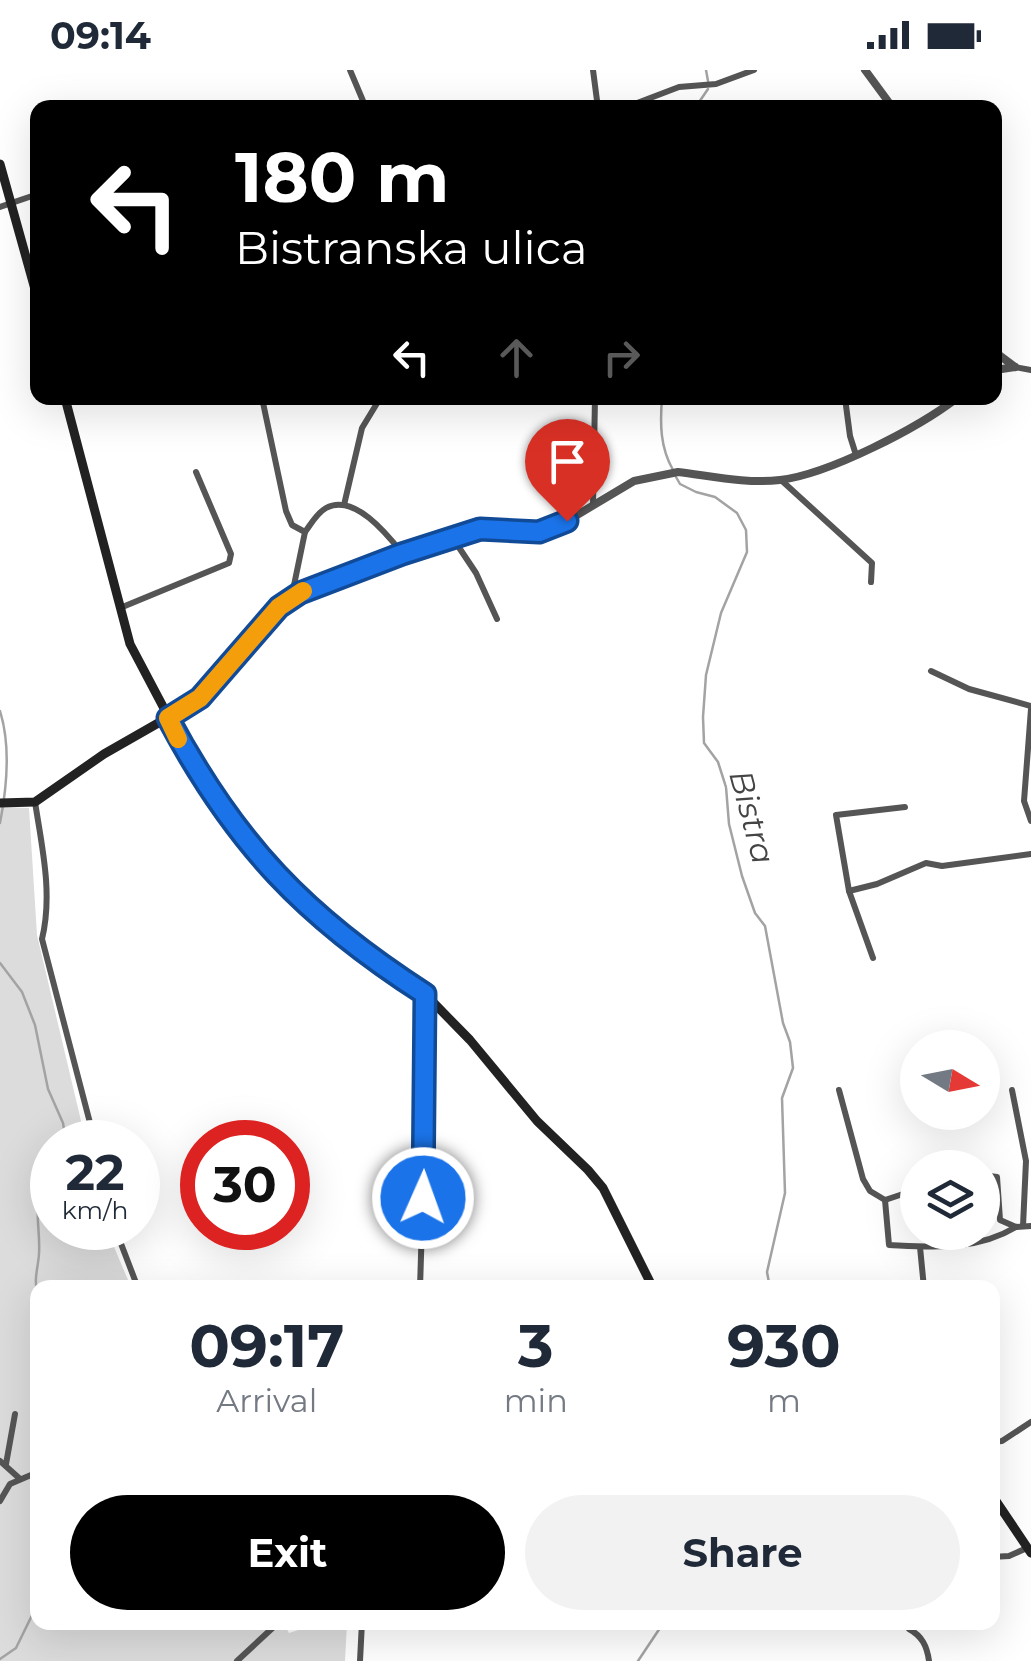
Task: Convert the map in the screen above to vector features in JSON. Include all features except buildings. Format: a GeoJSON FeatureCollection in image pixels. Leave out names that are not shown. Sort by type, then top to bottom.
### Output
{"type":"FeatureCollection","features":[{"type":"Feature","properties":{"kind":"main road"},"geometry":{"type":"LineString","coordinates":[[0,164],[30,269]]}},
{"type":"Feature","properties":{"kind":"main road"},"geometry":{"type":"LineString","coordinates":[[67,405],[130,644],[206,788],[254,853],[358,949],[425,994],[537,1121],[603,1188],[649,1280]]}},
{"type":"Feature","properties":{"kind":"main road"},"geometry":{"type":"LineString","coordinates":[[4,802],[35,802],[104,754],[168,718]]}},
{"type":"Feature","properties":{"kind":"main road"},"geometry":{"type":"LineString","coordinates":[[1000,1507],[1030,1550]]}},
{"type":"Feature","properties":{"kind":"street"},"geometry":{"type":"LineString","coordinates":[[350,70],[363,100]]}},
{"type":"Feature","properties":{"kind":"street"},"geometry":{"type":"LineString","coordinates":[[593,70],[597,100]]}},
{"type":"Feature","properties":{"kind":"street"},"geometry":{"type":"LineString","coordinates":[[645,100],[679,87],[716,84],[754,70]]}},
{"type":"Feature","properties":{"kind":"street"},"geometry":{"type":"LineString","coordinates":[[865,70],[887,100]]}},
{"type":"Feature","properties":{"kind":"street"},"geometry":{"type":"LineString","coordinates":[[0,207],[30,197]]}},
{"type":"Feature","properties":{"kind":"street"},"geometry":{"type":"LineString","coordinates":[[1002,357],[1015,367]]}},
{"type":"Feature","properties":{"kind":"street"},"geometry":{"type":"LineString","coordinates":[[1002,369],[1031,370]]}},
{"type":"Feature","properties":{"kind":"street"},"geometry":{"type":"LineString","coordinates":[[263,405],[286,511],[292,525],[305,532]]}},
{"type":"Feature","properties":{"kind":"street"},"geometry":{"type":"LineString","coordinates":[[344,504],[362,428],[376,405]]}},
{"type":"Feature","properties":{"kind":"street"},"geometry":{"type":"LineString","coordinates":[[592,504],[595,405]]}},
{"type":"Feature","properties":{"kind":"street"},"geometry":{"type":"LineString","coordinates":[[847,405],[856,455]]}},
{"type":"Feature","properties":{"kind":"street"},"geometry":{"type":"LineString","coordinates":[[168,718],[200,698],[279,607],[300,593],[480,529],[539,532],[567,521],[634,481],[662,474],[781,480],[856,455],[902,434],[946,405]]}},
{"type":"Feature","properties":{"kind":"street"},"geometry":{"type":"LineString","coordinates":[[118,609],[229,563],[232,554],[196,472]]}},
{"type":"Feature","properties":{"kind":"street"},"geometry":{"type":"LineString","coordinates":[[781,480],[872,563],[871,582]]}},
{"type":"Feature","properties":{"kind":"street"},"geometry":{"type":"LineString","coordinates":[[300,593],[294,590],[305,532],[320,512],[338,504],[375,522],[402,554]]}},
{"type":"Feature","properties":{"kind":"street"},"geometry":{"type":"LineString","coordinates":[[452,538],[476,573],[496,619]]}},
{"type":"Feature","properties":{"kind":"street"},"geometry":{"type":"LineString","coordinates":[[930,671],[968,689],[1031,708],[1024,801],[1031,821]]}},
{"type":"Feature","properties":{"kind":"street"},"geometry":{"type":"LineString","coordinates":[[35,802],[48,915],[42,938],[89,1120]]}},
{"type":"Feature","properties":{"kind":"street"},"geometry":{"type":"LineString","coordinates":[[873,958],[850,892],[836,814],[905,807]]}},
{"type":"Feature","properties":{"kind":"street"},"geometry":{"type":"LineString","coordinates":[[850,892],[926,863],[942,866],[1031,854]]}},
{"type":"Feature","properties":{"kind":"street"},"geometry":{"type":"LineString","coordinates":[[420,1280],[425,994]]}},
{"type":"Feature","properties":{"kind":"street"},"geometry":{"type":"LineString","coordinates":[[840,1090],[870,1190],[886,1200],[900,1196]]}},
{"type":"Feature","properties":{"kind":"street"},"geometry":{"type":"LineString","coordinates":[[1000,1237],[1023,1227],[1026,1162],[1012,1090]]}},
{"type":"Feature","properties":{"kind":"street"},"geometry":{"type":"LineString","coordinates":[[886,1200],[890,1246],[900,1246]]}},
{"type":"Feature","properties":{"kind":"street"},"geometry":{"type":"LineString","coordinates":[[123,1250],[135,1280]]}},
{"type":"Feature","properties":{"kind":"street"},"geometry":{"type":"LineString","coordinates":[[920,1250],[923,1280]]}},
{"type":"Feature","properties":{"kind":"street"},"geometry":{"type":"LineString","coordinates":[[16,1414],[3,1462],[19,1478]]}},
{"type":"Feature","properties":{"kind":"street"},"geometry":{"type":"LineString","coordinates":[[1000,1441],[1031,1424]]}},
{"type":"Feature","properties":{"kind":"street"},"geometry":{"type":"LineString","coordinates":[[0,1501],[19,1478],[30,1475]]}},
{"type":"Feature","properties":{"kind":"street"},"geometry":{"type":"LineString","coordinates":[[1000,1556],[1030,1550]]}},
{"type":"Feature","properties":{"kind":"street"},"geometry":{"type":"LineString","coordinates":[[237,1661],[270,1630]]}},
{"type":"Feature","properties":{"kind":"street"},"geometry":{"type":"LineString","coordinates":[[360,1661],[362,1630]]}},
{"type":"Feature","properties":{"kind":"street"},"geometry":{"type":"LineString","coordinates":[[911,1630],[919,1634],[929,1661]]}},
{"type":"Feature","properties":{"kind":"shaded area"},"geometry":{"type":"Polygon","coordinates":[[[0,807],[29,808],[37,935],[81,1120],[30,1120],[30,1250],[115,1250],[128,1280],[30,1280],[30,1630],[347,1630],[345,1661],[0,1661],[0,807]]]}},
{"type":"Feature","properties":{"kind":"waterway","name":"Bistra"},"geometry":{"type":"LineString","coordinates":[[706,70],[708,81]]}},
{"type":"Feature","properties":{"kind":"waterway","name":"Bistra"},"geometry":{"type":"LineString","coordinates":[[700,100],[708,89]]}},
{"type":"Feature","properties":{"kind":"waterway","name":"Bistra"},"geometry":{"type":"LineString","coordinates":[[662,405],[662,435],[673,470]]}},
{"type":"Feature","properties":{"kind":"waterway","name":"Bistra"},"geometry":{"type":"LineString","coordinates":[[676,477],[680,484],[715,497],[737,513],[746,530],[747,552],[721,613],[706,675],[703,717],[704,743],[718,762],[726,787],[729,824],[742,876],[755,913],[765,926],[790,1042],[793,1068],[782,1098],[785,1193],[768,1280]]}},
{"type":"Feature","properties":{"kind":"waterway"},"geometry":{"type":"LineString","coordinates":[[0,711],[7,767],[0,823]]}},
{"type":"Feature","properties":{"kind":"waterway"},"geometry":{"type":"LineString","coordinates":[[0,963],[22,992],[35,1025],[48,1089],[62,1120]]}},
{"type":"Feature","properties":{"kind":"waterway"},"geometry":{"type":"LineString","coordinates":[[36,1280],[39,1250]]}},
{"type":"Feature","properties":{"kind":"waterway"},"geometry":{"type":"LineString","coordinates":[[0,1659],[16,1648],[30,1619]]}},
{"type":"Feature","properties":{"kind":"waterway","name":"Bistra"},"geometry":{"type":"LineString","coordinates":[[638,1661],[659,1630]]}},
{"type":"Feature","properties":{"kind":"slow traffic"},"geometry":{"type":"LineString","coordinates":[[178,739],[168,718],[200,698],[279,607],[303,591]]}},
{"type":"Feature","properties":{"kind":"route"},"geometry":{"type":"LineString","coordinates":[[423,1198],[425,994],[372,960],[318,916],[254,853],[206,788],[168,718],[200,698],[279,607],[300,593],[480,529],[539,532],[567,521]]}}]}
